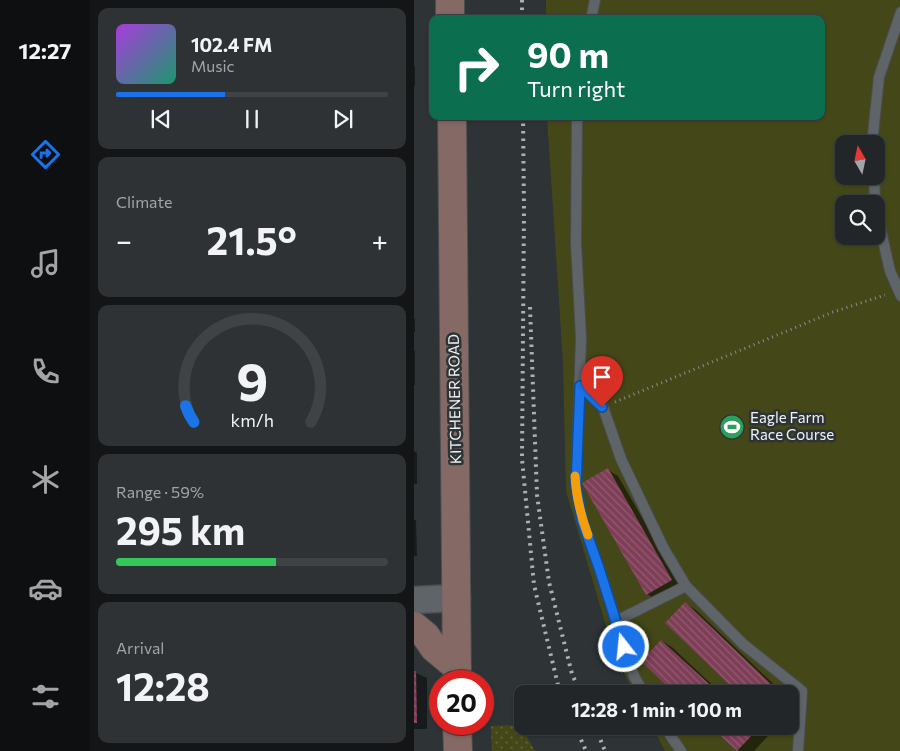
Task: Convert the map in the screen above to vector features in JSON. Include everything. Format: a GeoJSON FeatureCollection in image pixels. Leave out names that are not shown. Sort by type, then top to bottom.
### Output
{"type":"FeatureCollection","features":[{"type":"Feature","properties":{"kind":"main road"},"geometry":{"type":"LineString","coordinates":[[450,0],[450,15]]}},
{"type":"Feature","properties":{"kind":"main road","name":"KITCHENER ROAD"},"geometry":{"type":"LineString","coordinates":[[452,120],[457,670]]}},
{"type":"Feature","properties":{"kind":"main road"},"geometry":{"type":"LineString","coordinates":[[414,626],[426,636],[453,670]]}},
{"type":"Feature","properties":{"kind":"main road"},"geometry":{"type":"LineString","coordinates":[[457,735],[458,751]]}},
{"type":"Feature","properties":{"kind":"street"},"geometry":{"type":"LineString","coordinates":[[414,600],[457,598]]}},
{"type":"Feature","properties":{"kind":"lane"},"geometry":{"type":"LineString","coordinates":[[592,15],[595,0]]}},
{"type":"Feature","properties":{"kind":"lane"},"geometry":{"type":"LineString","coordinates":[[873,135],[878,77],[900,12]]}},
{"type":"Feature","properties":{"kind":"lane"},"geometry":{"type":"LineString","coordinates":[[577,120],[576,243],[581,338],[576,486],[582,520],[634,676],[639,685]]}},
{"type":"Feature","properties":{"kind":"lane"},"geometry":{"type":"LineString","coordinates":[[884,245],[890,271],[899,294]]}},
{"type":"Feature","properties":{"kind":"lane"},"geometry":{"type":"LineString","coordinates":[[580,386],[602,407],[621,459],[663,547],[686,586],[743,644],[802,692],[798,751]]}},
{"type":"Feature","properties":{"kind":"lane"},"geometry":{"type":"LineString","coordinates":[[616,621],[686,586]]}},
{"type":"Feature","properties":{"kind":"lane"},"geometry":{"type":"LineString","coordinates":[[670,735],[681,751]]}},
{"type":"Feature","properties":{"kind":"path"},"geometry":{"type":"LineString","coordinates":[[602,407],[833,312],[864,301],[899,294]]}},
{"type":"Feature","properties":{"kind":"green space","name":"Eagle Farm Race Course"},"geometry":{"type":"Polygon","coordinates":[[[546,0],[900,0],[900,751],[665,751],[657,735],[799,735],[799,685],[630,685],[615,656],[566,491],[563,363],[547,120],[825,120],[825,15],[546,15],[546,0]]]}},
{"type":"Feature","properties":{"kind":"green space"},"geometry":{"type":"Polygon","coordinates":[[[514,725],[514,735],[526,735],[535,751],[492,751],[491,735],[494,735],[494,726],[514,725]]]}},
{"type":"Feature","properties":{"kind":"building"},"geometry":{"type":"Polygon","coordinates":[[[608,468],[672,580],[646,595],[582,483],[608,468]]]}},
{"type":"Feature","properties":{"kind":"building"},"geometry":{"type":"Polygon","coordinates":[[[685,602],[772,685],[730,685],[665,623],[685,602]]]}},
{"type":"Feature","properties":{"kind":"building"},"geometry":{"type":"Polygon","coordinates":[[[661,640],[710,685],[666,685],[641,661],[661,640]]]}},
{"type":"Feature","properties":{"kind":"building"},"geometry":{"type":"Polygon","coordinates":[[[414,671],[416,671],[417,723],[414,723],[414,671]]]}},
{"type":"Feature","properties":{"kind":"building"},"geometry":{"type":"Polygon","coordinates":[[[720,735],[752,735],[737,751],[720,735]]]}},
{"type":"Feature","properties":{"kind":"railway"},"geometry":{"type":"LineString","coordinates":[[522,0],[522,15]]}},
{"type":"Feature","properties":{"kind":"railway"},"geometry":{"type":"LineString","coordinates":[[523,120],[522,459],[534,585],[558,685]]}},
{"type":"Feature","properties":{"kind":"railway"},"geometry":{"type":"LineString","coordinates":[[530,307],[537,495],[549,582],[572,674],[577,685]]}},
{"type":"Feature","properties":{"kind":"railway"},"geometry":{"type":"LineString","coordinates":[[579,735],[586,751]]}},
{"type":"Feature","properties":{"kind":"railway"},"geometry":{"type":"LineString","coordinates":[[599,735],[605,751]]}},
{"type":"Feature","properties":{"kind":"slow traffic"},"geometry":{"type":"LineString","coordinates":[[575,476],[582,520],[588,535]]}},
{"type":"Feature","properties":{"kind":"place","name":"Eagle Farm Race Course"},"geometry":{"type":"Point","coordinates":[732,427]}},
{"type":"Feature","properties":{"kind":"route"},"geometry":{"type":"LineString","coordinates":[[602,407],[580,386],[575,471],[576,486],[582,520],[624,647]]}}]}
